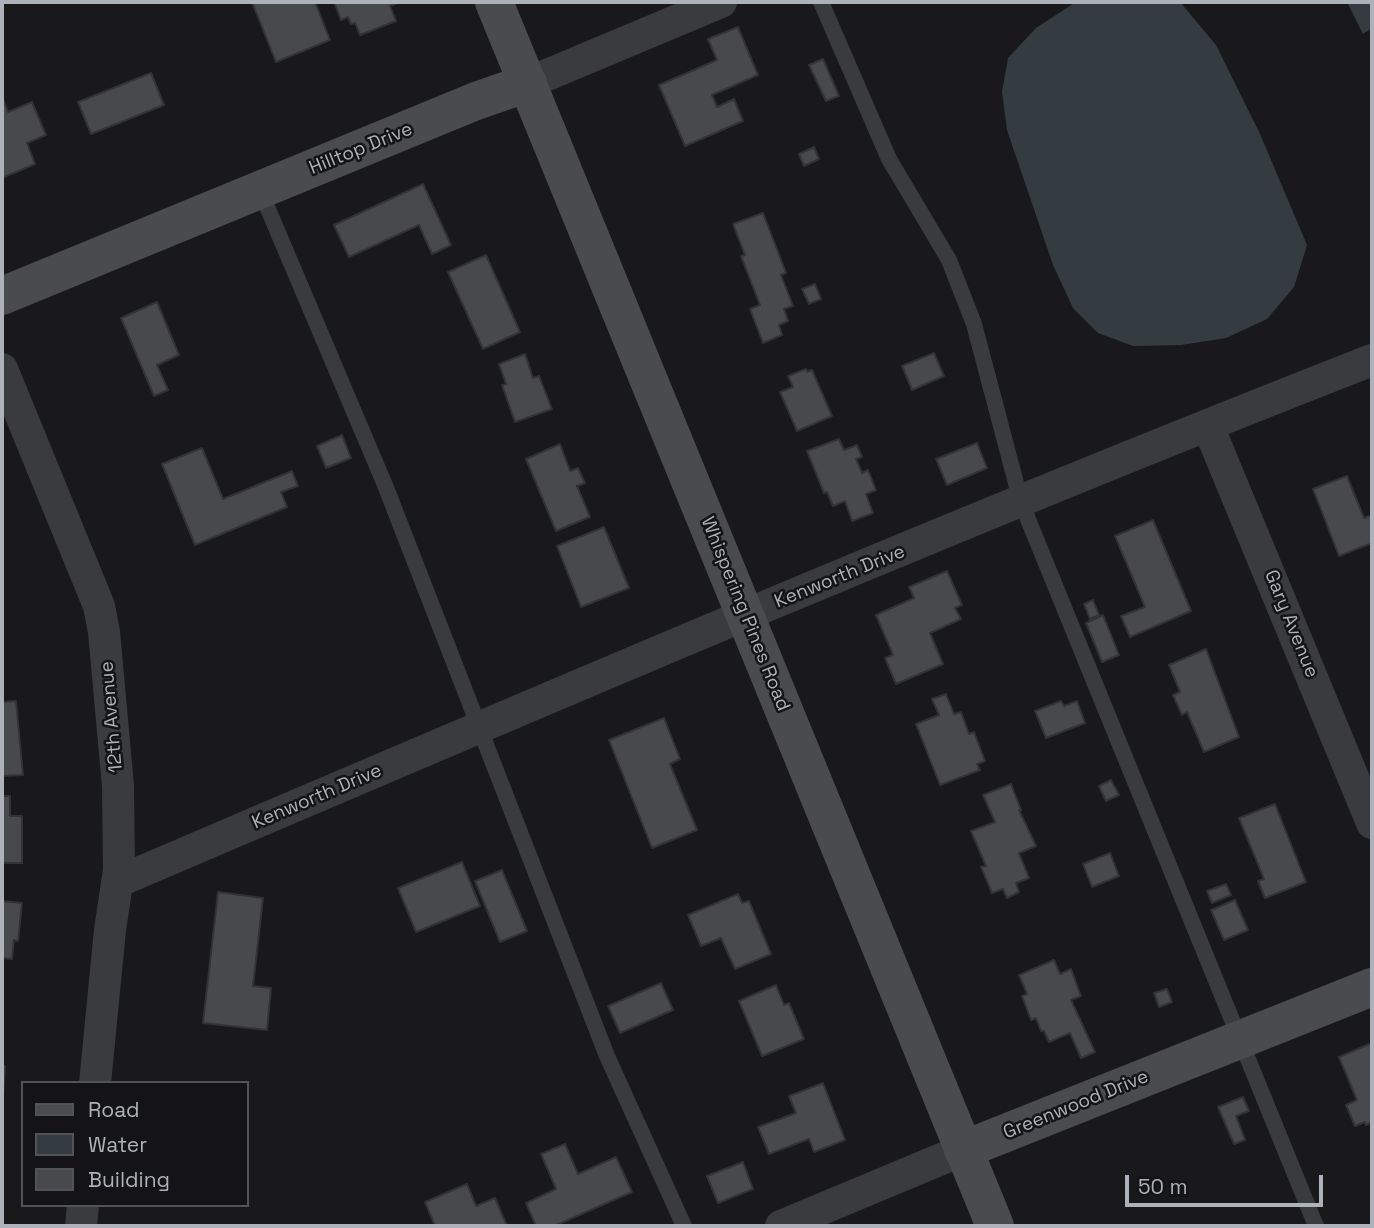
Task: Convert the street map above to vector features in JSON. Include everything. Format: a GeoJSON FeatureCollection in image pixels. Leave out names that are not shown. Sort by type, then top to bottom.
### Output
{"type":"FeatureCollection","features":[{"type":"Feature","properties":{"kind":"street","name":"Whispering Pines Road"},"geometry":{"type":"LineString","coordinates":[[494,2],[995,1226]]}},
{"type":"Feature","properties":{"kind":"street","name":"Hilltop Drive"},"geometry":{"type":"LineString","coordinates":[[2,296],[721,2]]}},
{"type":"Feature","properties":{"kind":"street","name":"Kenworth Drive"},"geometry":{"type":"LineString","coordinates":[[117,882],[747,615],[1372,360]]}},
{"type":"Feature","properties":{"kind":"street","name":"12th Avenue"},"geometry":{"type":"LineString","coordinates":[[2,369],[99,606],[104,632],[118,786],[117,882],[95,1081]]}},
{"type":"Feature","properties":{"kind":"street","name":"Gary Avenue"},"geometry":{"type":"LineString","coordinates":[[1208,426],[1372,822]]}},
{"type":"Feature","properties":{"kind":"street","name":"Greenwood Drive"},"geometry":{"type":"LineString","coordinates":[[781,1226],[963,1150],[1372,987]]}},
{"type":"Feature","properties":{"kind":"street"},"geometry":{"type":"LineString","coordinates":[[81,1226],[83,1207]]}},
{"type":"Feature","properties":{"kind":"lane"},"geometry":{"type":"LineString","coordinates":[[821,2],[889,159],[949,260],[969,311],[1021,502],[1316,1226]]}},
{"type":"Feature","properties":{"kind":"lane"},"geometry":{"type":"LineString","coordinates":[[260,190],[385,485],[607,1056],[684,1226]]}},
{"type":"Feature","properties":{"kind":"water"},"geometry":{"type":"Polygon","coordinates":[[[1076,2],[1180,2],[1216,45],[1260,134],[1307,245],[1294,287],[1267,319],[1226,338],[1181,345],[1133,346],[1098,333],[1073,308],[1053,265],[1007,130],[1002,92],[1008,58],[1036,28],[1076,2]]]}},
{"type":"Feature","properties":{"kind":"water"},"geometry":{"type":"Polygon","coordinates":[[[1347,2],[1372,2],[1372,28],[1363,34],[1347,2]]]}},
{"type":"Feature","properties":{"kind":"building"},"geometry":{"type":"Polygon","coordinates":[[[252,2],[315,2],[330,40],[276,62],[252,2]]]}},
{"type":"Feature","properties":{"kind":"building"},"geometry":{"type":"Polygon","coordinates":[[[334,2],[400,2],[390,6],[396,21],[360,35],[355,23],[351,24],[348,17],[341,20],[334,2]]]}},
{"type":"Feature","properties":{"kind":"building"},"geometry":{"type":"Polygon","coordinates":[[[738,27],[758,75],[712,95],[717,107],[734,99],[743,121],[685,146],[659,85],[717,60],[708,39],[738,27]]]}},
{"type":"Feature","properties":{"kind":"building"},"geometry":{"type":"Polygon","coordinates":[[[823,59],[839,96],[826,101],[809,65],[823,59]]]}},
{"type":"Feature","properties":{"kind":"building"},"geometry":{"type":"Polygon","coordinates":[[[151,73],[164,105],[91,134],[78,102],[151,73]]]}},
{"type":"Feature","properties":{"kind":"building"},"geometry":{"type":"Polygon","coordinates":[[[2,96],[8,112],[32,102],[46,135],[27,143],[35,164],[2,178],[2,96]]]}},
{"type":"Feature","properties":{"kind":"building"},"geometry":{"type":"Polygon","coordinates":[[[814,147],[819,159],[804,166],[799,154],[814,147]]]}},
{"type":"Feature","properties":{"kind":"building"},"geometry":{"type":"Polygon","coordinates":[[[423,184],[451,245],[432,254],[419,225],[349,257],[334,225],[423,184]]]}},
{"type":"Feature","properties":{"kind":"building"},"geometry":{"type":"Polygon","coordinates":[[[763,213],[786,273],[781,275],[793,306],[784,309],[788,321],[779,325],[782,335],[763,343],[750,309],[760,305],[741,256],[745,255],[733,224],[763,213]]]}},
{"type":"Feature","properties":{"kind":"building"},"geometry":{"type":"Polygon","coordinates":[[[486,255],[520,332],[483,349],[448,272],[486,255]]]}},
{"type":"Feature","properties":{"kind":"building"},"geometry":{"type":"Polygon","coordinates":[[[815,284],[821,299],[809,304],[802,289],[815,284]]]}},
{"type":"Feature","properties":{"kind":"building"},"geometry":{"type":"Polygon","coordinates":[[[157,302],[179,355],[157,365],[168,390],[154,396],[121,318],[157,302]]]}},
{"type":"Feature","properties":{"kind":"building"},"geometry":{"type":"Polygon","coordinates":[[[934,353],[944,376],[912,390],[902,366],[934,353]]]}},
{"type":"Feature","properties":{"kind":"building"},"geometry":{"type":"Polygon","coordinates":[[[525,354],[533,378],[539,376],[552,409],[515,422],[502,385],[506,384],[499,364],[525,354]]]}},
{"type":"Feature","properties":{"kind":"building"},"geometry":{"type":"Polygon","coordinates":[[[806,369],[807,372],[812,370],[832,416],[797,431],[780,392],[793,387],[788,376],[806,369]]]}},
{"type":"Feature","properties":{"kind":"building"},"geometry":{"type":"Polygon","coordinates":[[[342,435],[351,458],[326,468],[317,446],[342,435]]]}},
{"type":"Feature","properties":{"kind":"building"},"geometry":{"type":"Polygon","coordinates":[[[839,439],[844,450],[857,445],[862,457],[856,459],[862,473],[868,470],[876,490],[866,494],[873,513],[852,521],[845,501],[833,506],[827,492],[824,493],[807,451],[839,439]]]}},
{"type":"Feature","properties":{"kind":"building"},"geometry":{"type":"Polygon","coordinates":[[[977,443],[987,468],[947,485],[936,459],[977,443]]]}},
{"type":"Feature","properties":{"kind":"building"},"geometry":{"type":"Polygon","coordinates":[[[560,444],[570,471],[578,468],[585,483],[577,486],[590,517],[556,531],[526,459],[560,444]]]}},
{"type":"Feature","properties":{"kind":"building"},"geometry":{"type":"Polygon","coordinates":[[[202,448],[223,499],[292,471],[298,486],[281,492],[287,507],[195,545],[162,464],[202,448]]]}},
{"type":"Feature","properties":{"kind":"building"},"geometry":{"type":"Polygon","coordinates":[[[1347,476],[1364,518],[1372,515],[1372,543],[1339,556],[1313,489],[1347,476]]]}},
{"type":"Feature","properties":{"kind":"building"},"geometry":{"type":"Polygon","coordinates":[[[1153,520],[1191,611],[1130,637],[1121,616],[1145,607],[1115,536],[1153,520]]]}},
{"type":"Feature","properties":{"kind":"building"},"geometry":{"type":"Polygon","coordinates":[[[604,527],[629,588],[581,607],[557,546],[604,527]]]}},
{"type":"Feature","properties":{"kind":"building"},"geometry":{"type":"Polygon","coordinates":[[[947,571],[962,605],[955,608],[961,619],[930,633],[943,664],[896,684],[885,658],[893,655],[876,615],[914,598],[909,587],[947,571]]]}},
{"type":"Feature","properties":{"kind":"building"},"geometry":{"type":"Polygon","coordinates":[[[1093,600],[1099,615],[1090,619],[1084,604],[1093,600]]]}},
{"type":"Feature","properties":{"kind":"building"},"geometry":{"type":"Polygon","coordinates":[[[1103,615],[1119,655],[1102,662],[1086,623],[1103,615]]]}},
{"type":"Feature","properties":{"kind":"building"},"geometry":{"type":"Polygon","coordinates":[[[1206,649],[1239,737],[1204,752],[1187,712],[1182,715],[1173,695],[1180,692],[1169,665],[1206,649]]]}},
{"type":"Feature","properties":{"kind":"building"},"geometry":{"type":"Polygon","coordinates":[[[946,694],[954,714],[961,712],[969,734],[974,732],[985,761],[977,764],[980,770],[940,785],[916,724],[939,715],[932,699],[946,694]]]}},
{"type":"Feature","properties":{"kind":"building"},"geometry":{"type":"Polygon","coordinates":[[[16,701],[23,775],[2,776],[2,702],[16,701]]]}},
{"type":"Feature","properties":{"kind":"building"},"geometry":{"type":"Polygon","coordinates":[[[1061,701],[1064,706],[1077,701],[1085,723],[1046,738],[1035,711],[1061,701]]]}},
{"type":"Feature","properties":{"kind":"building"},"geometry":{"type":"Polygon","coordinates":[[[664,718],[680,759],[670,764],[697,830],[652,848],[609,740],[664,718]]]}},
{"type":"Feature","properties":{"kind":"building"},"geometry":{"type":"Polygon","coordinates":[[[1111,780],[1119,795],[1106,801],[1099,786],[1111,780]]]}},
{"type":"Feature","properties":{"kind":"building"},"geometry":{"type":"Polygon","coordinates":[[[1011,784],[1019,810],[1036,846],[1019,853],[1029,878],[1016,883],[1019,892],[1007,898],[1003,889],[992,893],[981,867],[986,866],[971,831],[995,822],[983,795],[1011,784]]]}},
{"type":"Feature","properties":{"kind":"building"},"geometry":{"type":"Polygon","coordinates":[[[2,796],[10,796],[10,816],[22,816],[22,863],[2,863],[2,796]]]}},
{"type":"Feature","properties":{"kind":"building"},"geometry":{"type":"Polygon","coordinates":[[[1275,804],[1306,882],[1265,898],[1258,881],[1264,879],[1239,818],[1275,804]]]}},
{"type":"Feature","properties":{"kind":"building"},"geometry":{"type":"Polygon","coordinates":[[[1110,853],[1119,876],[1092,887],[1083,864],[1110,853]]]}},
{"type":"Feature","properties":{"kind":"building"},"geometry":{"type":"Polygon","coordinates":[[[462,862],[480,906],[416,932],[398,888],[462,862]]]}},
{"type":"Feature","properties":{"kind":"building"},"geometry":{"type":"Polygon","coordinates":[[[502,870],[527,931],[500,942],[475,881],[502,870]]]}},
{"type":"Feature","properties":{"kind":"building"},"geometry":{"type":"Polygon","coordinates":[[[1226,884],[1231,895],[1212,903],[1207,891],[1226,884]]]}},
{"type":"Feature","properties":{"kind":"building"},"geometry":{"type":"Polygon","coordinates":[[[218,892],[263,898],[253,986],[271,988],[267,1030],[203,1023],[218,892]]]}},
{"type":"Feature","properties":{"kind":"building"},"geometry":{"type":"Polygon","coordinates":[[[738,894],[742,903],[749,901],[771,954],[735,969],[721,938],[701,946],[688,915],[738,894]]]}},
{"type":"Feature","properties":{"kind":"building"},"geometry":{"type":"Polygon","coordinates":[[[1235,900],[1248,930],[1224,940],[1211,910],[1235,900]]]}},
{"type":"Feature","properties":{"kind":"building"},"geometry":{"type":"Polygon","coordinates":[[[2,901],[22,903],[18,941],[14,940],[12,959],[3,958],[2,970],[2,901]]]}},
{"type":"Feature","properties":{"kind":"building"},"geometry":{"type":"Polygon","coordinates":[[[1054,960],[1060,974],[1071,969],[1081,996],[1071,1000],[1095,1052],[1081,1058],[1070,1033],[1049,1042],[1036,1018],[1031,1020],[1022,996],[1027,994],[1019,975],[1054,960]]]}},
{"type":"Feature","properties":{"kind":"building"},"geometry":{"type":"Polygon","coordinates":[[[661,983],[673,1010],[620,1033],[608,1006],[661,983]]]}},
{"type":"Feature","properties":{"kind":"building"},"geometry":{"type":"Polygon","coordinates":[[[776,985],[784,1005],[789,1003],[804,1039],[762,1056],[739,1001],[776,985]]]}},
{"type":"Feature","properties":{"kind":"building"},"geometry":{"type":"Polygon","coordinates":[[[1167,989],[1172,1002],[1159,1007],[1154,993],[1167,989]]]}},
{"type":"Feature","properties":{"kind":"building"},"geometry":{"type":"Polygon","coordinates":[[[1372,1043],[1372,1122],[1355,1126],[1346,1105],[1357,1100],[1339,1057],[1372,1043]]]}},
{"type":"Feature","properties":{"kind":"building"},"geometry":{"type":"Polygon","coordinates":[[[2,1066],[5,1066],[3,1096],[2,1096],[2,1066]]]}},
{"type":"Feature","properties":{"kind":"building"},"geometry":{"type":"Polygon","coordinates":[[[823,1083],[845,1140],[814,1152],[809,1139],[769,1154],[758,1127],[796,1113],[789,1096],[823,1083]]]}},
{"type":"Feature","properties":{"kind":"building"},"geometry":{"type":"Polygon","coordinates":[[[1243,1097],[1249,1111],[1236,1116],[1245,1140],[1234,1144],[1218,1107],[1243,1097]]]}},
{"type":"Feature","properties":{"kind":"building"},"geometry":{"type":"Polygon","coordinates":[[[565,1144],[578,1174],[616,1157],[632,1192],[554,1226],[536,1226],[526,1203],[556,1189],[541,1154],[565,1144]]]}},
{"type":"Feature","properties":{"kind":"building"},"geometry":{"type":"Polygon","coordinates":[[[743,1162],[753,1189],[718,1203],[707,1176],[743,1162]]]}},
{"type":"Feature","properties":{"kind":"building"},"geometry":{"type":"Polygon","coordinates":[[[467,1184],[476,1206],[495,1198],[507,1226],[435,1226],[425,1202],[467,1184]]]}}]}
